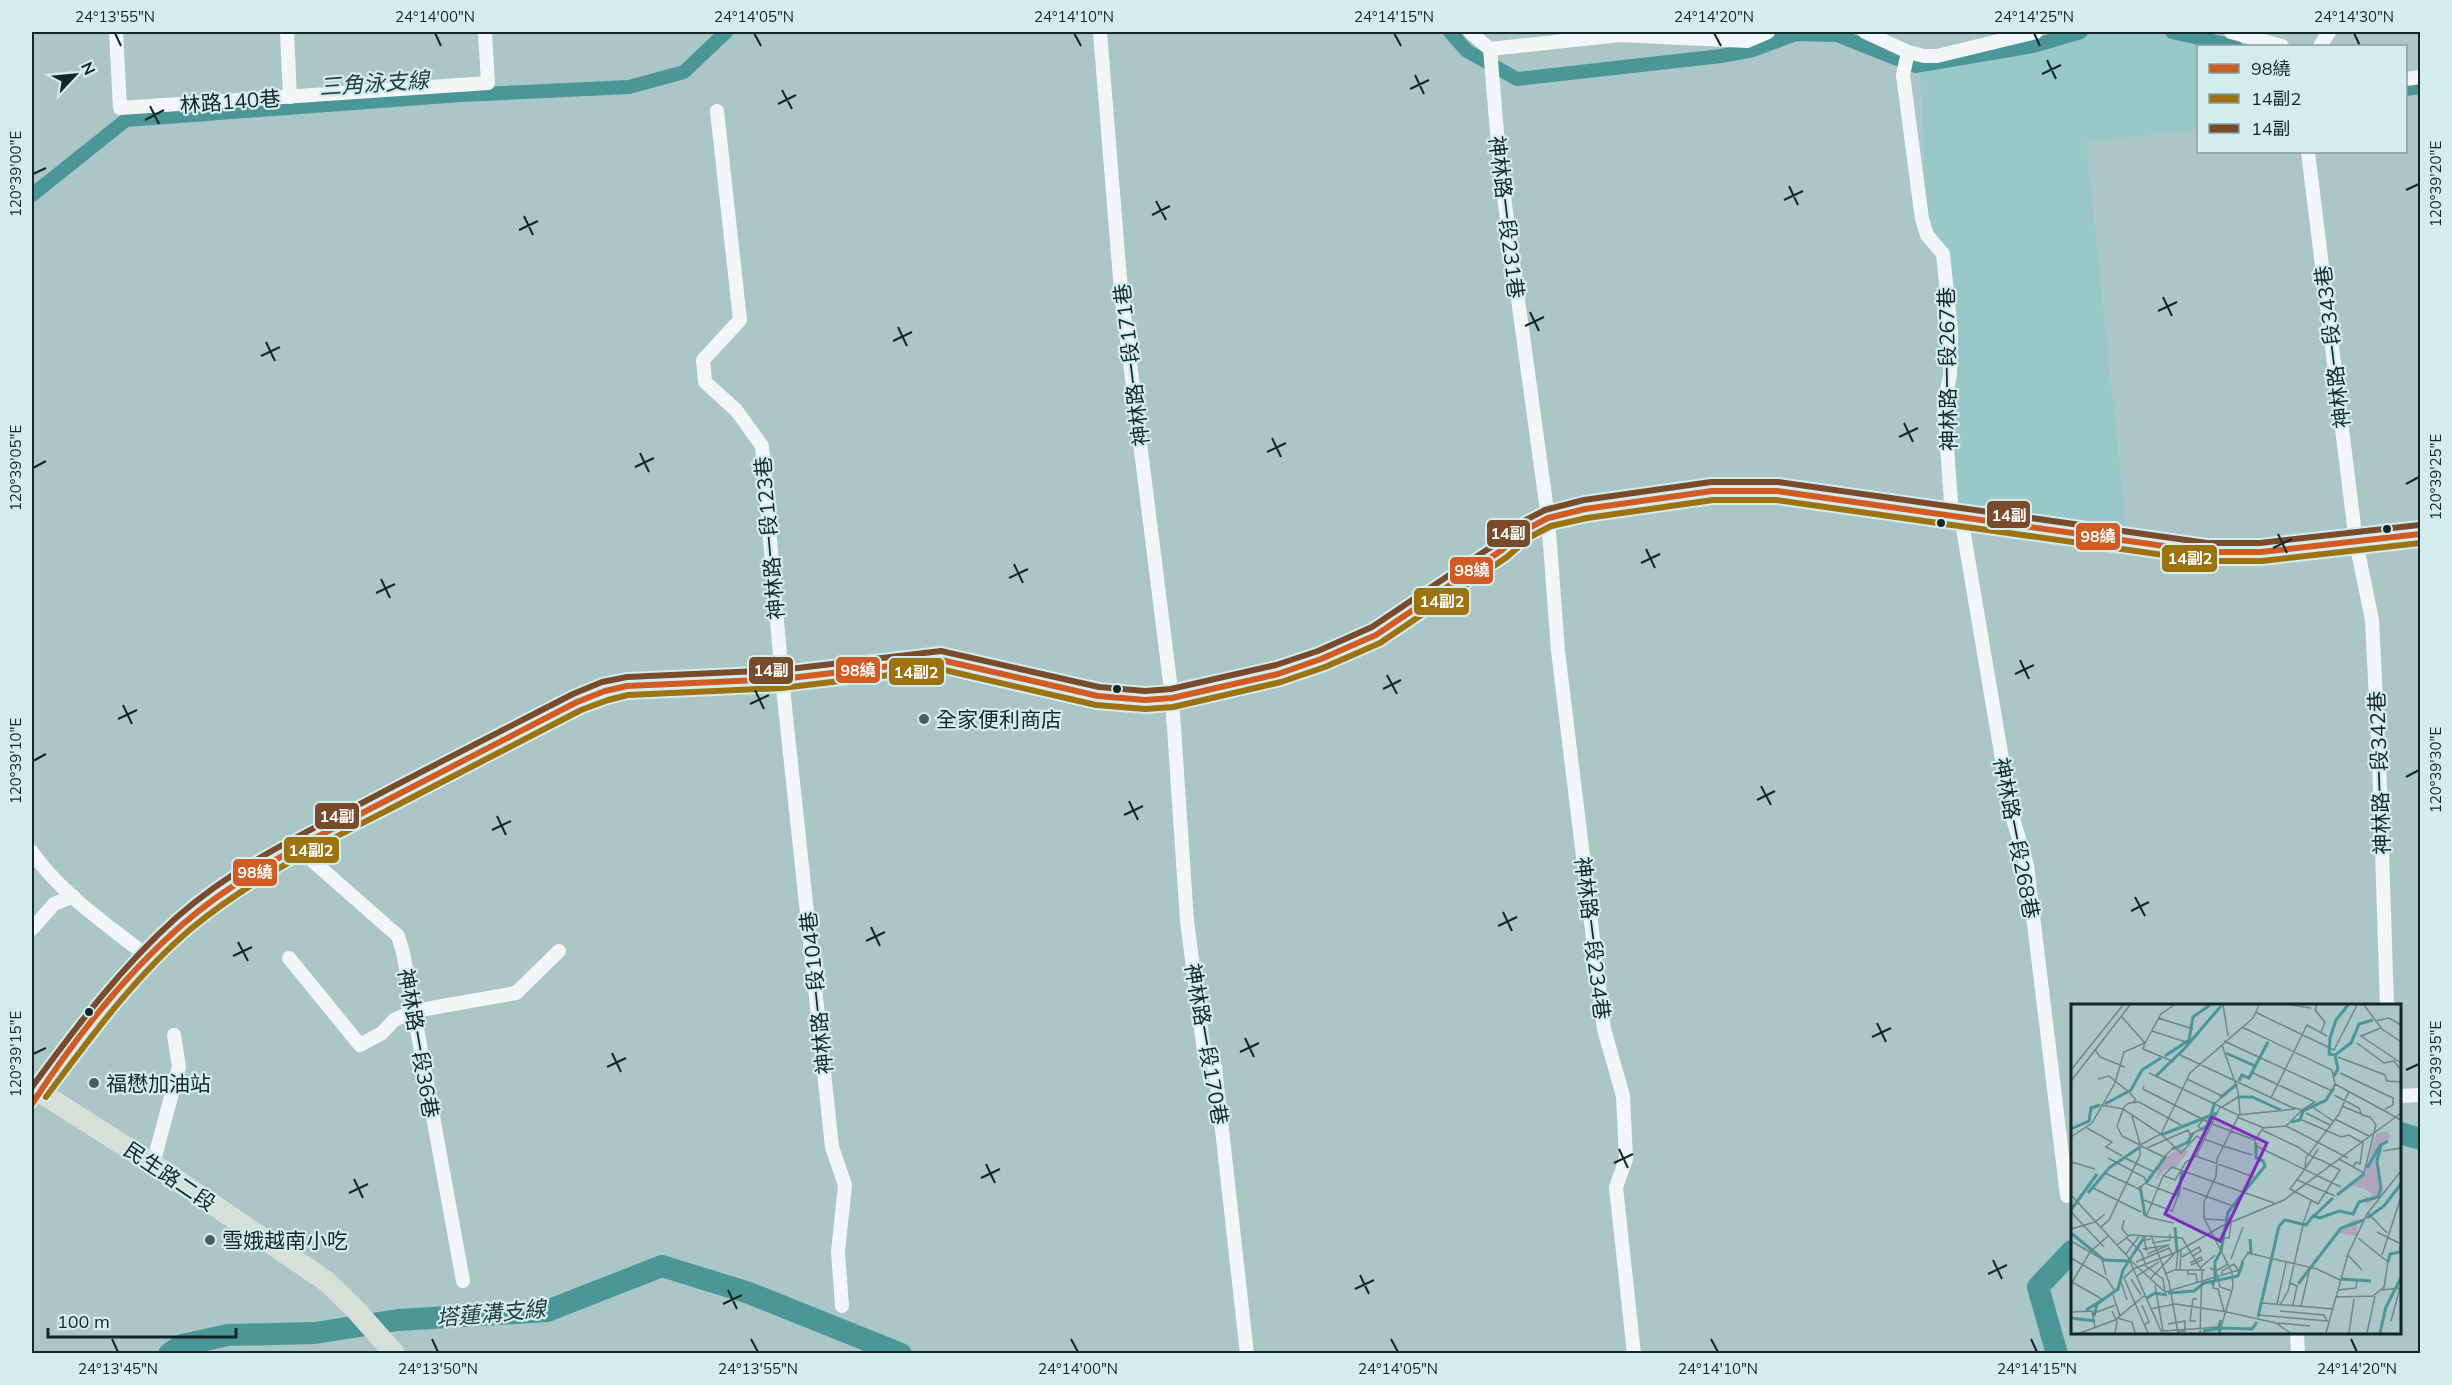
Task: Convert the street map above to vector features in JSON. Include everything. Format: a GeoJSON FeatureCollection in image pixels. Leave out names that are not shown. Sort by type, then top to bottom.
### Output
{"type":"FeatureCollection","features":[{"type":"Feature","properties":{"kind":"main road","name":"民生路二段"},"geometry":{"type":"LineString","coordinates":[[34,1094],[153,1164],[326,1281],[395,1353]]}},
{"type":"Feature","properties":{"kind":"street","name":"林路140巷"},"geometry":{"type":"LineString","coordinates":[[116,32],[120,108],[488,83],[485,32]]}},
{"type":"Feature","properties":{"kind":"street"},"geometry":{"type":"LineString","coordinates":[[287,32],[290,97]]}},
{"type":"Feature","properties":{"kind":"street","name":"神林路一段171巷"},"geometry":{"type":"LineString","coordinates":[[1100,32],[1121,291],[1172,698]]}},
{"type":"Feature","properties":{"kind":"street"},"geometry":{"type":"LineString","coordinates":[[1470,32],[1490,49],[1620,34],[1746,41],[1768,32]]}},
{"type":"Feature","properties":{"kind":"street"},"geometry":{"type":"LineString","coordinates":[[1865,32],[1880,34],[1908,52],[1924,56],[1937,56],[2036,32]]}},
{"type":"Feature","properties":{"kind":"street"},"geometry":{"type":"LineString","coordinates":[[2232,32],[2278,45]]}},
{"type":"Feature","properties":{"kind":"street"},"geometry":{"type":"LineString","coordinates":[[2321,45],[2329,32]]}},
{"type":"Feature","properties":{"kind":"street","name":"神林路一段231巷"},"geometry":{"type":"LineString","coordinates":[[1490,49],[1500,168],[1548,519]]}},
{"type":"Feature","properties":{"kind":"street","name":"神林路一段267巷"},"geometry":{"type":"LineString","coordinates":[[1908,52],[1903,75],[1922,219],[1927,235],[1943,254],[1951,331],[1950,375],[1944,405],[1956,517]]}},
{"type":"Feature","properties":{"kind":"street","name":"神林路一段123巷"},"geometry":{"type":"LineString","coordinates":[[717,111],[740,320],[703,360],[705,382],[736,410],[762,446],[782,679]]}},
{"type":"Feature","properties":{"kind":"street","name":"神林路一段343巷"},"geometry":{"type":"LineString","coordinates":[[2308,153],[2356,543]]}},
{"type":"Feature","properties":{"kind":"street"},"geometry":{"type":"LineString","coordinates":[[34,1094],[95,1017],[148,957],[184,923],[219,896],[298,848],[577,702],[605,691],[645,685],[782,679],[941,660],[1098,696],[1145,700],[1172,698],[1278,674],[1321,659],[1376,635],[1502,550],[1525,530],[1548,519],[1586,509],[1712,491],[1777,491],[2206,552],[2261,552],[2421,534]]}},
{"type":"Feature","properties":{"kind":"street","name":"神林路一段268巷"},"geometry":{"type":"LineString","coordinates":[[1956,517],[2011,812],[2027,866],[2067,1196]]}},
{"type":"Feature","properties":{"kind":"street","name":"神林路一段234巷"},"geometry":{"type":"LineString","coordinates":[[1548,519],[1558,651],[1604,1029],[1623,1096],[1626,1159],[1616,1187],[1634,1353]]}},
{"type":"Feature","properties":{"kind":"street","name":"神林路一段342巷"},"geometry":{"type":"LineString","coordinates":[[2356,543],[2372,620],[2387,1004]]}},
{"type":"Feature","properties":{"kind":"street","name":"神林路一段104巷"},"geometry":{"type":"LineString","coordinates":[[782,679],[832,1147],[845,1185],[838,1252],[842,1306]]}},
{"type":"Feature","properties":{"kind":"street","name":"神林路一段170巷"},"geometry":{"type":"LineString","coordinates":[[1172,698],[1187,921],[1204,1051],[1215,1067],[1247,1353]]}},
{"type":"Feature","properties":{"kind":"street","name":"神林路一段36巷"},"geometry":{"type":"LineString","coordinates":[[298,848],[398,936],[414,1011],[463,1281]]}},
{"type":"Feature","properties":{"kind":"street"},"geometry":{"type":"LineString","coordinates":[[32,852],[39,863],[73,896],[148,957]]}},
{"type":"Feature","properties":{"kind":"street"},"geometry":{"type":"LineString","coordinates":[[32,929],[54,904],[73,896]]}},
{"type":"Feature","properties":{"kind":"street"},"geometry":{"type":"LineString","coordinates":[[289,958],[360,1045],[382,1033],[394,1020],[414,1011],[516,993],[559,951]]}},
{"type":"Feature","properties":{"kind":"street"},"geometry":{"type":"LineString","coordinates":[[153,1164],[179,1067],[174,1035]]}},
{"type":"Feature","properties":{"kind":"street"},"geometry":{"type":"LineString","coordinates":[[2401,1096],[2421,1095]]}},
{"type":"Feature","properties":{"kind":"street"},"geometry":{"type":"LineString","coordinates":[[2297,1334],[2298,1353]]}},
{"type":"Feature","properties":{"kind":"shaded area"},"geometry":{"type":"Polygon","coordinates":[[[2097,32],[2159,32],[2226,45],[2197,45],[2197,130],[2086,142],[2126,528],[1959,505],[1946,401],[1946,260],[1929,250],[1920,69],[2065,44],[2072,37],[2097,32]]]}},
{"type":"Feature","properties":{"kind":"waterway","name":"三角泳支線"},"geometry":{"type":"LineString","coordinates":[[32,195],[126,120],[461,95],[629,87],[684,72],[726,32]]}},
{"type":"Feature","properties":{"kind":"waterway","name":"三角泳支線"},"geometry":{"type":"LineString","coordinates":[[1450,32],[1467,51],[1517,79],[1721,56],[1753,50],[1796,34],[1837,35],[1915,66],[2033,46],[2081,32]]}},
{"type":"Feature","properties":{"kind":"waterway","name":"三角泳支線"},"geometry":{"type":"LineString","coordinates":[[2172,32],[2230,45]]}},
{"type":"Feature","properties":{"kind":"waterway","name":"三角泳支線"},"geometry":{"type":"LineString","coordinates":[[2407,89],[2420,87]]}},
{"type":"Feature","properties":{"kind":"waterway","name":"塔蓮溝支線"},"geometry":{"type":"LineString","coordinates":[[2401,1133],[2420,1139]]}},
{"type":"Feature","properties":{"kind":"waterway","name":"塔蓮溝支線"},"geometry":{"type":"LineString","coordinates":[[2057,1354],[2038,1287],[2071,1252]]}},
{"type":"Feature","properties":{"kind":"waterway","name":"塔蓮溝支線"},"geometry":{"type":"LineString","coordinates":[[169,1354],[182,1345],[228,1335],[315,1333],[398,1320],[547,1311],[662,1266],[749,1293],[901,1354]]}},
{"type":"Feature","properties":{"kind":"transit line","name":"14副"},"geometry":{"type":"LineString","coordinates":[[32,1087],[82,1020],[137,956],[177,917],[220,884],[266,854],[314,828],[573,694],[602,682],[627,677],[781,670],[941,651],[1099,687],[1145,691],[1171,689],[1276,665],[1318,651],[1372,627],[1497,543],[1520,523],[1545,510],[1584,500],[1711,482],[1778,482],[2207,543],[2260,543],[2419,525]]}},
{"type":"Feature","properties":{"kind":"transit line","name":"98繞"},"geometry":{"type":"LineString","coordinates":[[32,1104],[65,1055],[120,986],[183,924],[226,891],[320,835],[577,702],[605,691],[627,686],[782,679],[941,660],[1098,696],[1145,700],[1172,698],[1278,674],[1321,659],[1376,635],[1502,550],[1525,530],[1548,518],[1585,509],[1712,491],[1777,491],[2206,552],[2261,552],[2420,534]]}},
{"type":"Feature","properties":{"kind":"transit line","name":"14副2"},"geometry":{"type":"LineString","coordinates":[[46,1097],[114,1008],[151,966],[192,928],[237,894],[310,850],[581,710],[628,695],[782,688],[940,669],[1096,705],[1145,709],[1173,707],[1281,682],[1325,667],[1380,643],[1507,557],[1530,537],[1551,526],[1587,518],[1713,500],[1776,500],[2206,561],[2262,561],[2420,543]]}},
{"type":"Feature","properties":{"kind":"place","name":"全家便利商店"},"geometry":{"type":"Point","coordinates":[924,719]}},
{"type":"Feature","properties":{"kind":"place","name":"福懋加油站"},"geometry":{"type":"Point","coordinates":[94,1083]}},
{"type":"Feature","properties":{"kind":"place","name":"雪娥越南小吃"},"geometry":{"type":"Point","coordinates":[210,1240]}}]}
